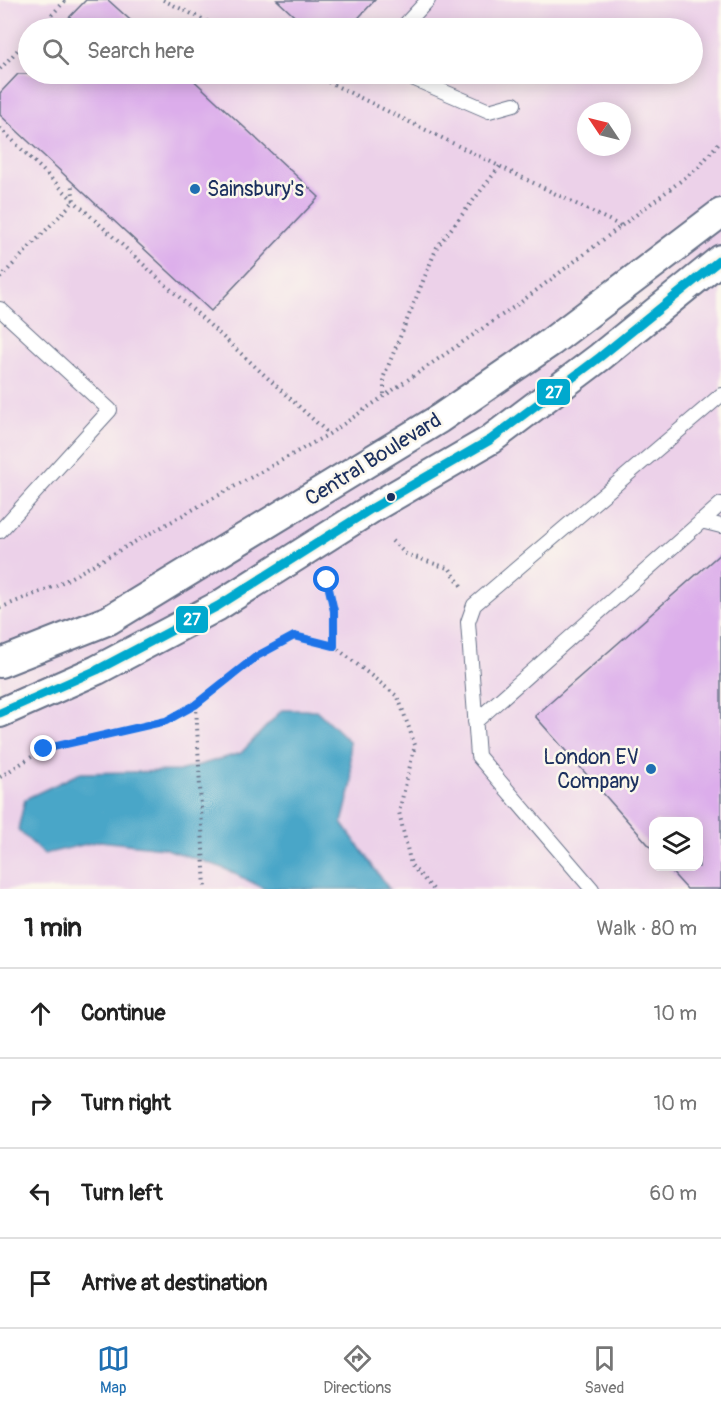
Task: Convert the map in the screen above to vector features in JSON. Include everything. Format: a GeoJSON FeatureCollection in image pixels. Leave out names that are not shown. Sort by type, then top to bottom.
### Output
{"type":"FeatureCollection","features":[{"type":"Feature","properties":{"kind":"street","name":"Central Boulevard"},"geometry":{"type":"LineString","coordinates":[[0,663],[109,620],[439,419],[551,342],[721,213]]}},
{"type":"Feature","properties":{"kind":"street","name":"Central Boulevard"},"geometry":{"type":"LineString","coordinates":[[0,713],[97,670],[218,606],[371,509],[490,440],[600,357],[721,259]]}},
{"type":"Feature","properties":{"kind":"lane"},"geometry":{"type":"LineString","coordinates":[[411,18],[428,0]]}},
{"type":"Feature","properties":{"kind":"lane"},"geometry":{"type":"LineString","coordinates":[[426,84],[489,111],[514,104]]}},
{"type":"Feature","properties":{"kind":"lane"},"geometry":{"type":"LineString","coordinates":[[0,309],[110,410],[0,531]]}},
{"type":"Feature","properties":{"kind":"lane"},"geometry":{"type":"LineString","coordinates":[[592,889],[478,756],[468,622],[474,605],[721,395]]}},
{"type":"Feature","properties":{"kind":"lane"},"geometry":{"type":"LineString","coordinates":[[475,722],[721,504]]}},
{"type":"Feature","properties":{"kind":"lane"},"geometry":{"type":"LineString","coordinates":[[701,521],[721,526]]}},
{"type":"Feature","properties":{"kind":"path"},"geometry":{"type":"LineString","coordinates":[[49,18],[66,0]]}},
{"type":"Feature","properties":{"kind":"path"},"geometry":{"type":"LineString","coordinates":[[163,0],[200,18]]}},
{"type":"Feature","properties":{"kind":"path"},"geometry":{"type":"LineString","coordinates":[[0,69],[18,50]]}},
{"type":"Feature","properties":{"kind":"path"},"geometry":{"type":"LineString","coordinates":[[332,84],[621,226]]}},
{"type":"Feature","properties":{"kind":"path"},"geometry":{"type":"LineString","coordinates":[[0,128],[74,201],[330,434]]}},
{"type":"Feature","properties":{"kind":"path"},"geometry":{"type":"LineString","coordinates":[[0,608],[57,585],[330,434],[521,302],[699,166],[721,140]]}},
{"type":"Feature","properties":{"kind":"path"},"geometry":{"type":"LineString","coordinates":[[384,395],[384,376],[437,247],[500,166]]}},
{"type":"Feature","properties":{"kind":"path"},"geometry":{"type":"LineString","coordinates":[[71,182],[74,201]]}},
{"type":"Feature","properties":{"kind":"path"},"geometry":{"type":"LineString","coordinates":[[0,278],[74,201]]}},
{"type":"Feature","properties":{"kind":"path"},"geometry":{"type":"LineString","coordinates":[[392,541],[406,554],[450,569],[474,605]]}},
{"type":"Feature","properties":{"kind":"path"},"geometry":{"type":"LineString","coordinates":[[327,580],[334,611],[334,646]]}},
{"type":"Feature","properties":{"kind":"path"},"geometry":{"type":"LineString","coordinates":[[0,777],[44,749],[166,721],[195,705],[257,656],[294,636],[334,646],[398,697],[415,745],[399,812],[411,865],[433,889]]}},
{"type":"Feature","properties":{"kind":"path"},"geometry":{"type":"LineString","coordinates":[[195,705],[205,889]]}},
{"type":"Feature","properties":{"kind":"shaded area"},"geometry":{"type":"Polygon","coordinates":[[[0,0],[721,0],[721,889],[0,889],[0,0]]]}},
{"type":"Feature","properties":{"kind":"water"},"geometry":{"type":"Polygon","coordinates":[[[282,710],[316,710],[349,741],[352,783],[342,823],[389,889],[265,889],[221,867],[163,848],[100,841],[44,854],[18,830],[25,799],[80,773],[179,771],[241,753],[282,710]]]}},
{"type":"Feature","properties":{"kind":"building"},"geometry":{"type":"Polygon","coordinates":[[[86,0],[108,0],[128,18],[69,18],[86,0]]]}},
{"type":"Feature","properties":{"kind":"building"},"geometry":{"type":"Polygon","coordinates":[[[277,0],[375,0],[358,18],[296,18],[277,0]]]}},
{"type":"Feature","properties":{"kind":"building","name":"Sainsbury's"},"geometry":{"type":"Polygon","coordinates":[[[18,74],[18,84],[198,84],[319,197],[211,311],[0,115],[0,93],[18,74]]]}},
{"type":"Feature","properties":{"kind":"building","name":"London EV Company"},"geometry":{"type":"Polygon","coordinates":[[[721,553],[721,889],[687,889],[671,871],[703,871],[703,817],[649,817],[649,845],[535,716],[721,553]]]}},
{"type":"Feature","properties":{"kind":"transit line","name":"27"},"geometry":{"type":"LineString","coordinates":[[0,713],[97,670],[218,606],[371,509],[490,440],[600,357],[721,259]]}},
{"type":"Feature","properties":{"kind":"place","name":"Sainsbury's"},"geometry":{"type":"Point","coordinates":[195,189]}},
{"type":"Feature","properties":{"kind":"place","name":"London EV Company"},"geometry":{"type":"Point","coordinates":[651,769]}},
{"type":"Feature","properties":{"kind":"route"},"geometry":{"type":"LineString","coordinates":[[44,749],[166,721],[195,705],[257,656],[294,636],[334,646],[334,611],[327,580]]}}]}
